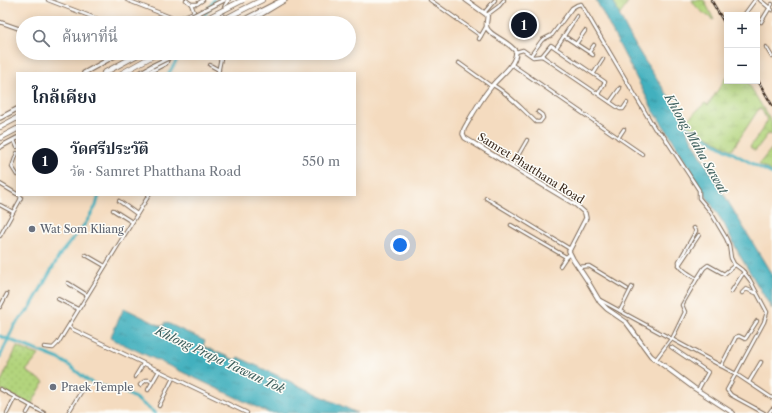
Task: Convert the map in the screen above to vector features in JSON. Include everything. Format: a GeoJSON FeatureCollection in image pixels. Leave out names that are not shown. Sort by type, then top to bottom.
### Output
{"type":"FeatureCollection","features":[{"type":"Feature","properties":{"kind":"highway"},"geometry":{"type":"LineString","coordinates":[[212,16],[243,0]]}},
{"type":"Feature","properties":{"kind":"highway"},"geometry":{"type":"LineString","coordinates":[[230,16],[262,0]]}},
{"type":"Feature","properties":{"kind":"highway"},"geometry":{"type":"LineString","coordinates":[[106,72],[128,60]]}},
{"type":"Feature","properties":{"kind":"highway"},"geometry":{"type":"LineString","coordinates":[[124,72],[145,60]]}},
{"type":"Feature","properties":{"kind":"highway"},"geometry":{"type":"LineString","coordinates":[[0,127],[16,119]]}},
{"type":"Feature","properties":{"kind":"highway"},"geometry":{"type":"LineString","coordinates":[[0,138],[16,130]]}},
{"type":"Feature","properties":{"kind":"street"},"geometry":{"type":"LineString","coordinates":[[48,0],[90,16]]}},
{"type":"Feature","properties":{"kind":"street"},"geometry":{"type":"LineString","coordinates":[[127,0],[167,16]]}},
{"type":"Feature","properties":{"kind":"street"},"geometry":{"type":"LineString","coordinates":[[185,16],[194,12],[191,4],[186,0]]}},
{"type":"Feature","properties":{"kind":"street"},"geometry":{"type":"LineString","coordinates":[[191,4],[197,4],[203,0]]}},
{"type":"Feature","properties":{"kind":"street"},"geometry":{"type":"LineString","coordinates":[[193,16],[224,0]]}},
{"type":"Feature","properties":{"kind":"street"},"geometry":{"type":"LineString","coordinates":[[220,16],[228,0]]}},
{"type":"Feature","properties":{"kind":"street"},"geometry":{"type":"LineString","coordinates":[[251,16],[283,0]]}},
{"type":"Feature","properties":{"kind":"street"},"geometry":{"type":"LineString","coordinates":[[258,16],[283,0]]}},
{"type":"Feature","properties":{"kind":"street"},"geometry":{"type":"LineString","coordinates":[[431,0],[481,36]]}},
{"type":"Feature","properties":{"kind":"street"},"geometry":{"type":"LineString","coordinates":[[466,0],[485,14]]}},
{"type":"Feature","properties":{"kind":"street"},"geometry":{"type":"LineString","coordinates":[[479,39],[486,27],[485,14],[495,0]]}},
{"type":"Feature","properties":{"kind":"street"},"geometry":{"type":"LineString","coordinates":[[485,14],[499,6],[504,0]]}},
{"type":"Feature","properties":{"kind":"street"},"geometry":{"type":"LineString","coordinates":[[746,12],[754,0]]}},
{"type":"Feature","properties":{"kind":"street"},"geometry":{"type":"LineString","coordinates":[[760,0],[771,8]]}},
{"type":"Feature","properties":{"kind":"street"},"geometry":{"type":"LineString","coordinates":[[531,55],[542,40],[552,34],[572,8],[581,4],[654,129],[664,135],[699,190],[699,198],[710,212],[729,245],[731,258],[735,265],[744,272],[750,280],[768,313],[728,392],[764,413]]}},
{"type":"Feature","properties":{"kind":"street"},"geometry":{"type":"LineString","coordinates":[[761,22],[771,8],[772,4]]}},
{"type":"Feature","properties":{"kind":"street"},"geometry":{"type":"LineString","coordinates":[[556,48],[577,16]]}},
{"type":"Feature","properties":{"kind":"street"},"geometry":{"type":"LineString","coordinates":[[0,22],[16,28]]}},
{"type":"Feature","properties":{"kind":"street"},"geometry":{"type":"LineString","coordinates":[[486,27],[490,32],[508,43],[516,52],[523,50],[533,56],[542,56],[622,110],[627,103]]}},
{"type":"Feature","properties":{"kind":"street"},"geometry":{"type":"LineString","coordinates":[[576,44],[585,31]]}},
{"type":"Feature","properties":{"kind":"street"},"geometry":{"type":"LineString","coordinates":[[564,36],[593,55]]}},
{"type":"Feature","properties":{"kind":"street"},"geometry":{"type":"LineString","coordinates":[[542,56],[550,45],[556,48],[605,82],[598,94]]}},
{"type":"Feature","properties":{"kind":"street"},"geometry":{"type":"LineString","coordinates":[[589,52],[594,45]]}},
{"type":"Feature","properties":{"kind":"street"},"geometry":{"type":"LineString","coordinates":[[766,47],[771,52],[772,57]]}},
{"type":"Feature","properties":{"kind":"street","name":"Samret Phatthana Road"},"geometry":{"type":"LineString","coordinates":[[516,52],[511,64],[502,76],[492,85],[464,129],[463,134],[465,138],[576,205],[585,213],[586,218],[570,249],[570,254]]}},
{"type":"Feature","properties":{"kind":"street"},"geometry":{"type":"LineString","coordinates":[[594,74],[603,59]]}},
{"type":"Feature","properties":{"kind":"street"},"geometry":{"type":"LineString","coordinates":[[86,72],[107,60]]}},
{"type":"Feature","properties":{"kind":"street"},"geometry":{"type":"LineString","coordinates":[[142,72],[164,60]]}},
{"type":"Feature","properties":{"kind":"street"},"geometry":{"type":"LineString","coordinates":[[149,72],[166,63],[167,60]]}},
{"type":"Feature","properties":{"kind":"street"},"geometry":{"type":"LineString","coordinates":[[210,65],[219,71],[221,60]]}},
{"type":"Feature","properties":{"kind":"street"},"geometry":{"type":"LineString","coordinates":[[459,63],[492,85],[504,91],[529,113],[536,122],[540,122],[543,118],[538,112]]}},
{"type":"Feature","properties":{"kind":"street"},"geometry":{"type":"LineString","coordinates":[[511,64],[642,154]]}},
{"type":"Feature","properties":{"kind":"street"},"geometry":{"type":"LineString","coordinates":[[610,102],[620,88]]}},
{"type":"Feature","properties":{"kind":"street"},"geometry":{"type":"LineString","coordinates":[[0,118],[16,110]]}},
{"type":"Feature","properties":{"kind":"street"},"geometry":{"type":"LineString","coordinates":[[618,138],[624,129]]}},
{"type":"Feature","properties":{"kind":"street"},"geometry":{"type":"LineString","coordinates":[[0,147],[15,139]]}},
{"type":"Feature","properties":{"kind":"street"},"geometry":{"type":"LineString","coordinates":[[512,166],[527,140]]}},
{"type":"Feature","properties":{"kind":"street"},"geometry":{"type":"LineString","coordinates":[[16,156],[12,167],[16,173]]}},
{"type":"Feature","properties":{"kind":"street"},"geometry":{"type":"LineString","coordinates":[[0,184],[16,193]]}},
{"type":"Feature","properties":{"kind":"street"},"geometry":{"type":"LineString","coordinates":[[0,236],[20,199],[19,196]]}},
{"type":"Feature","properties":{"kind":"street"},"geometry":{"type":"LineString","coordinates":[[44,347],[51,348],[55,346],[69,326],[148,196]]}},
{"type":"Feature","properties":{"kind":"street"},"geometry":{"type":"LineString","coordinates":[[486,198],[570,249]]}},
{"type":"Feature","properties":{"kind":"street"},"geometry":{"type":"LineString","coordinates":[[119,201],[137,214]]}},
{"type":"Feature","properties":{"kind":"street"},"geometry":{"type":"LineString","coordinates":[[0,206],[13,212]]}},
{"type":"Feature","properties":{"kind":"street"},"geometry":{"type":"LineString","coordinates":[[113,210],[132,222]]}},
{"type":"Feature","properties":{"kind":"street"},"geometry":{"type":"LineString","coordinates":[[511,225],[566,257]]}},
{"type":"Feature","properties":{"kind":"street"},"geometry":{"type":"LineString","coordinates":[[694,228],[696,231],[678,261],[679,266],[697,279]]}},
{"type":"Feature","properties":{"kind":"street"},"geometry":{"type":"LineString","coordinates":[[679,266],[699,234]]}},
{"type":"Feature","properties":{"kind":"street"},"geometry":{"type":"LineString","coordinates":[[560,266],[570,254],[598,299],[607,309],[626,322],[655,360],[733,413]]}},
{"type":"Feature","properties":{"kind":"street"},"geometry":{"type":"LineString","coordinates":[[86,255],[105,266]]}},
{"type":"Feature","properties":{"kind":"street"},"geometry":{"type":"LineString","coordinates":[[578,267],[583,265],[589,266],[627,289]]}},
{"type":"Feature","properties":{"kind":"street"},"geometry":{"type":"LineString","coordinates":[[655,360],[671,339],[684,312],[682,305],[704,268],[708,265],[724,274],[735,265]]}},
{"type":"Feature","properties":{"kind":"street"},"geometry":{"type":"LineString","coordinates":[[731,292],[744,272]]}},
{"type":"Feature","properties":{"kind":"street"},"geometry":{"type":"LineString","coordinates":[[68,283],[87,295]]}},
{"type":"Feature","properties":{"kind":"street"},"geometry":{"type":"LineString","coordinates":[[620,311],[632,287]]}},
{"type":"Feature","properties":{"kind":"street"},"geometry":{"type":"LineString","coordinates":[[742,293],[746,289],[756,293]]}},
{"type":"Feature","properties":{"kind":"street"},"geometry":{"type":"LineString","coordinates":[[0,306],[7,294]]}},
{"type":"Feature","properties":{"kind":"street"},"geometry":{"type":"LineString","coordinates":[[58,299],[78,309]]}},
{"type":"Feature","properties":{"kind":"street"},"geometry":{"type":"LineString","coordinates":[[598,299],[736,374],[772,398]]}},
{"type":"Feature","properties":{"kind":"street"},"geometry":{"type":"LineString","coordinates":[[721,366],[736,337],[739,336],[745,339],[757,321]]}},
{"type":"Feature","properties":{"kind":"street"},"geometry":{"type":"LineString","coordinates":[[69,326],[72,329],[143,364],[247,413]]}},
{"type":"Feature","properties":{"kind":"street"},"geometry":{"type":"LineString","coordinates":[[670,347],[708,372],[698,390]]}},
{"type":"Feature","properties":{"kind":"street"},"geometry":{"type":"LineString","coordinates":[[748,382],[761,362]]}},
{"type":"Feature","properties":{"kind":"street"},"geometry":{"type":"LineString","coordinates":[[135,377],[143,364]]}},
{"type":"Feature","properties":{"kind":"street"},"geometry":{"type":"LineString","coordinates":[[148,390],[159,371]]}},
{"type":"Feature","properties":{"kind":"street"},"geometry":{"type":"LineString","coordinates":[[159,406],[173,378]]}},
{"type":"Feature","properties":{"kind":"street"},"geometry":{"type":"LineString","coordinates":[[140,385],[146,380],[152,382]]}},
{"type":"Feature","properties":{"kind":"street"},"geometry":{"type":"LineString","coordinates":[[68,413],[81,392],[83,385]]}},
{"type":"Feature","properties":{"kind":"street"},"geometry":{"type":"LineString","coordinates":[[0,389],[44,413]]}},
{"type":"Feature","properties":{"kind":"street"},"geometry":{"type":"LineString","coordinates":[[7,413],[15,397]]}},
{"type":"Feature","properties":{"kind":"street"},"geometry":{"type":"LineString","coordinates":[[27,413],[31,406]]}},
{"type":"Feature","properties":{"kind":"street"},"geometry":{"type":"LineString","coordinates":[[769,413],[772,409]]}},
{"type":"Feature","properties":{"kind":"green space"},"geometry":{"type":"Polygon","coordinates":[[[613,0],[625,0],[628,3],[619,16],[613,0]]]}},
{"type":"Feature","properties":{"kind":"green space"},"geometry":{"type":"Polygon","coordinates":[[[692,0],[704,0],[714,20],[704,14],[692,0]]]}},
{"type":"Feature","properties":{"kind":"green space"},"geometry":{"type":"Polygon","coordinates":[[[724,81],[724,84],[749,84],[772,123],[772,135],[768,134],[755,151],[750,147],[767,122],[760,107],[732,150],[691,127],[686,121],[705,103],[708,105],[724,81]]]}},
{"type":"Feature","properties":{"kind":"green space"},"geometry":{"type":"Polygon","coordinates":[[[772,148],[772,172],[759,164],[772,148]]]}},
{"type":"Feature","properties":{"kind":"green space"},"geometry":{"type":"Polygon","coordinates":[[[17,347],[39,355],[26,371],[44,382],[31,405],[0,389],[0,384],[17,347]]]}},
{"type":"Feature","properties":{"kind":"water"},"geometry":{"type":"Polygon","coordinates":[[[596,0],[613,0],[636,47],[686,121],[687,131],[772,275],[772,309],[740,256],[724,224],[694,178],[691,168],[686,163],[653,110],[596,0]]]}},
{"type":"Feature","properties":{"kind":"water","name":"Khlong Prapa Tawan Tok"},"geometry":{"type":"Polygon","coordinates":[[[124,308],[163,327],[165,322],[205,341],[203,346],[235,360],[238,357],[357,413],[269,413],[110,338],[124,308]]]}},
{"type":"Feature","properties":{"kind":"waterway"},"geometry":{"type":"LineString","coordinates":[[204,16],[214,0]]}},
{"type":"Feature","properties":{"kind":"waterway"},"geometry":{"type":"LineString","coordinates":[[170,72],[177,60]]}},
{"type":"Feature","properties":{"kind":"waterway","name":"Khlong Maha Sawat"},"geometry":{"type":"LineString","coordinates":[[684,125],[772,174]]}},
{"type":"Feature","properties":{"kind":"waterway"},"geometry":{"type":"LineString","coordinates":[[0,357],[14,326],[30,308],[61,253],[85,224],[96,206],[99,196]]}},
{"type":"Feature","properties":{"kind":"waterway"},"geometry":{"type":"LineString","coordinates":[[0,336],[59,359],[87,380],[97,385],[122,391],[135,398],[155,413]]}},
{"type":"Feature","properties":{"kind":"railway"},"geometry":{"type":"LineString","coordinates":[[711,0],[724,22]]}},
{"type":"Feature","properties":{"kind":"railway"},"geometry":{"type":"LineString","coordinates":[[760,84],[772,105]]}},
{"type":"Feature","properties":{"kind":"place","name":"วัดศรีประวัติ"},"geometry":{"type":"Point","coordinates":[524,25]}},
{"type":"Feature","properties":{"kind":"place","name":"Wat Som Kliang"},"geometry":{"type":"Point","coordinates":[32,229]}},
{"type":"Feature","properties":{"kind":"place","name":"Praek Temple"},"geometry":{"type":"Point","coordinates":[53,387]}}]}
